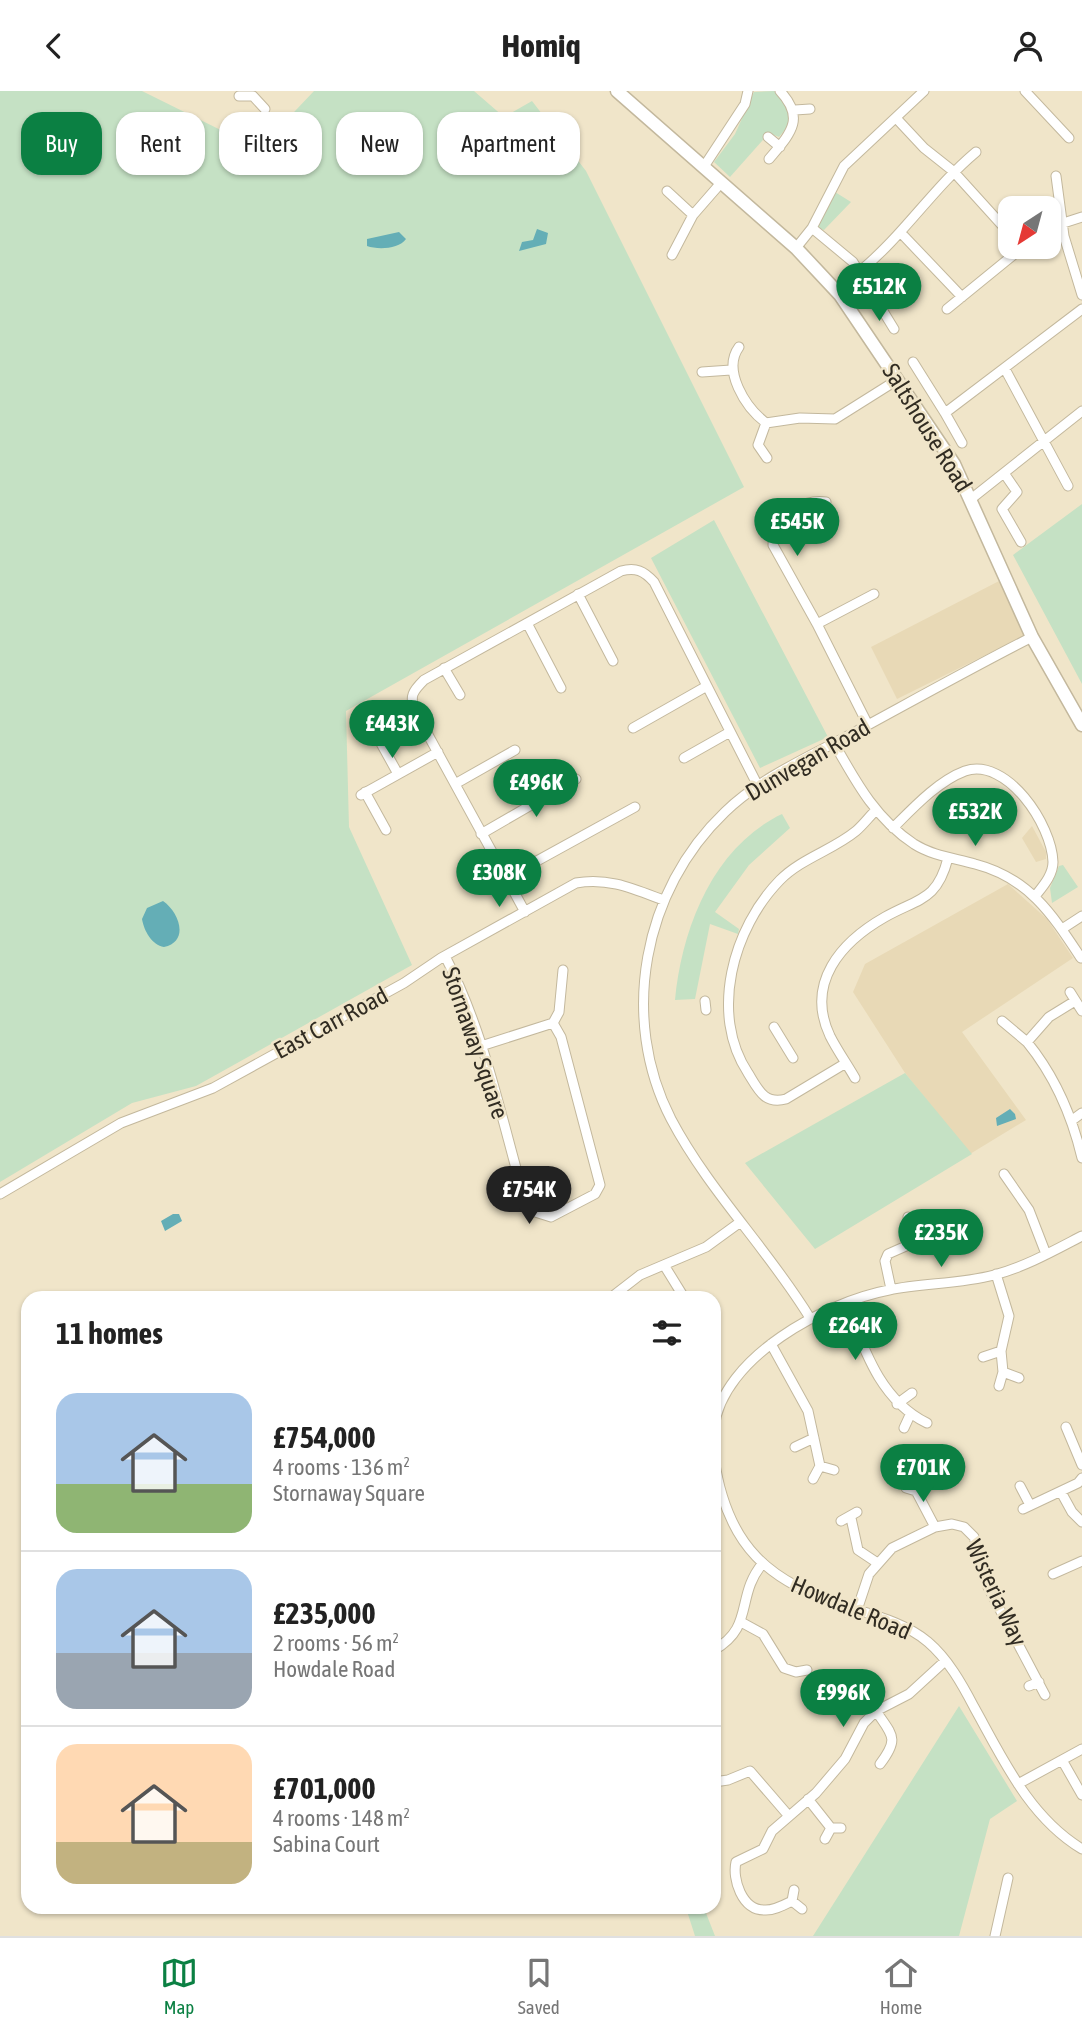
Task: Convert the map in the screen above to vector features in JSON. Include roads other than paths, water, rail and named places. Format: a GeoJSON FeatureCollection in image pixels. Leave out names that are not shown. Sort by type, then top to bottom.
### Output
{"type":"FeatureCollection","features":[{"type":"Feature","properties":{"kind":"main road","name":"Saltshouse Road"},"geometry":{"type":"LineString","coordinates":[[617,91],[796,248],[840,295],[954,464],[1032,637],[1082,725]]}},
{"type":"Feature","properties":{"kind":"street"},"geometry":{"type":"LineString","coordinates":[[703,168],[745,104],[748,91]]}},
{"type":"Feature","properties":{"kind":"street"},"geometry":{"type":"LineString","coordinates":[[769,159],[788,137],[794,110],[780,91]]}},
{"type":"Feature","properties":{"kind":"street"},"geometry":{"type":"LineString","coordinates":[[796,248],[812,228],[844,166],[924,91]]}},
{"type":"Feature","properties":{"kind":"street"},"geometry":{"type":"LineString","coordinates":[[1025,91],[1069,138]]}},
{"type":"Feature","properties":{"kind":"street"},"geometry":{"type":"LineString","coordinates":[[235,96],[255,94],[265,109]]}},
{"type":"Feature","properties":{"kind":"street"},"geometry":{"type":"LineString","coordinates":[[794,110],[810,109]]}},
{"type":"Feature","properties":{"kind":"street"},"geometry":{"type":"LineString","coordinates":[[897,118],[925,148],[953,171],[998,221]]}},
{"type":"Feature","properties":{"kind":"street"},"geometry":{"type":"LineString","coordinates":[[768,137],[780,147]]}},
{"type":"Feature","properties":{"kind":"street"},"geometry":{"type":"LineString","coordinates":[[860,271],[888,249],[953,171],[976,152]]}},
{"type":"Feature","properties":{"kind":"street"},"geometry":{"type":"LineString","coordinates":[[1056,176],[1058,196]]}},
{"type":"Feature","properties":{"kind":"street"},"geometry":{"type":"LineString","coordinates":[[671,249],[693,215],[720,184]]}},
{"type":"Feature","properties":{"kind":"street"},"geometry":{"type":"LineString","coordinates":[[668,196],[693,215]]}},
{"type":"Feature","properties":{"kind":"street"},"geometry":{"type":"LineString","coordinates":[[1082,217],[1061,222],[1082,295]]}},
{"type":"Feature","properties":{"kind":"street"},"geometry":{"type":"LineString","coordinates":[[812,228],[860,271],[894,329]]}},
{"type":"Feature","properties":{"kind":"street"},"geometry":{"type":"LineString","coordinates":[[901,233],[962,297]]}},
{"type":"Feature","properties":{"kind":"street"},"geometry":{"type":"LineString","coordinates":[[947,309],[1008,259]]}},
{"type":"Feature","properties":{"kind":"street"},"geometry":{"type":"LineString","coordinates":[[945,413],[1082,309]]}},
{"type":"Feature","properties":{"kind":"street"},"geometry":{"type":"LineString","coordinates":[[738,347],[732,356],[731,370],[745,398],[766,423]]}},
{"type":"Feature","properties":{"kind":"street"},"geometry":{"type":"LineString","coordinates":[[913,362],[962,443]]}},
{"type":"Feature","properties":{"kind":"street"},"geometry":{"type":"LineString","coordinates":[[1005,369],[1068,486]]}},
{"type":"Feature","properties":{"kind":"street"},"geometry":{"type":"LineString","coordinates":[[702,372],[731,370]]}},
{"type":"Feature","properties":{"kind":"street"},"geometry":{"type":"LineString","coordinates":[[766,423],[800,418],[835,419],[897,380]]}},
{"type":"Feature","properties":{"kind":"street"},"geometry":{"type":"LineString","coordinates":[[971,499],[1082,411]]}},
{"type":"Feature","properties":{"kind":"street"},"geometry":{"type":"LineString","coordinates":[[766,423],[758,445],[767,458]]}},
{"type":"Feature","properties":{"kind":"street"},"geometry":{"type":"LineString","coordinates":[[1004,473],[1017,492],[1002,509],[1021,542]]}},
{"type":"Feature","properties":{"kind":"street"},"geometry":{"type":"LineString","coordinates":[[826,502],[816,500],[784,516],[773,530],[773,545],[868,725]]}},
{"type":"Feature","properties":{"kind":"street"},"geometry":{"type":"LineString","coordinates":[[525,912],[411,701],[413,691],[424,680],[444,668],[621,571],[630,568],[644,572],[654,582],[758,786]]}},
{"type":"Feature","properties":{"kind":"street"},"geometry":{"type":"LineString","coordinates":[[579,594],[613,661]]}},
{"type":"Feature","properties":{"kind":"street"},"geometry":{"type":"LineString","coordinates":[[817,624],[874,594]]}},
{"type":"Feature","properties":{"kind":"street"},"geometry":{"type":"LineString","coordinates":[[527,623],[561,688]]}},
{"type":"Feature","properties":{"kind":"street","name":"Dunvegan Road"},"geometry":{"type":"LineString","coordinates":[[810,1318],[789,1284],[739,1223],[670,1117],[648,1050],[644,971],[663,900],[695,846],[726,811],[758,786],[1032,637]]}},
{"type":"Feature","properties":{"kind":"street"},"geometry":{"type":"LineString","coordinates":[[444,668],[460,695]]}},
{"type":"Feature","properties":{"kind":"street"},"geometry":{"type":"LineString","coordinates":[[632,728],[707,686]]}},
{"type":"Feature","properties":{"kind":"street"},"geometry":{"type":"LineString","coordinates":[[367,718],[398,774]]}},
{"type":"Feature","properties":{"kind":"street"},"geometry":{"type":"LineString","coordinates":[[684,758],[730,732]]}},
{"type":"Feature","properties":{"kind":"street"},"geometry":{"type":"LineString","coordinates":[[834,743],[875,811],[893,828],[916,845],[948,859],[999,872],[1036,895],[1080,950]]}},
{"type":"Feature","properties":{"kind":"street"},"geometry":{"type":"LineString","coordinates":[[455,784],[514,750]]}},
{"type":"Feature","properties":{"kind":"street"},"geometry":{"type":"LineString","coordinates":[[386,830],[363,793],[438,753]]}},
{"type":"Feature","properties":{"kind":"street"},"geometry":{"type":"LineString","coordinates":[[893,828],[936,789],[955,776],[978,769],[998,772],[1021,793],[1038,818],[1049,846],[1053,864],[1048,879],[1036,895]]}},
{"type":"Feature","properties":{"kind":"street"},"geometry":{"type":"LineString","coordinates":[[481,834],[576,779]]}},
{"type":"Feature","properties":{"kind":"street"},"geometry":{"type":"LineString","coordinates":[[506,878],[635,807]]}},
{"type":"Feature","properties":{"kind":"street"},"geometry":{"type":"LineString","coordinates":[[846,1063],[786,1099],[775,1102],[766,1100],[746,1070],[732,1039],[729,998],[735,957],[742,938],[753,915],[780,880],[856,831],[875,811]]}},
{"type":"Feature","properties":{"kind":"street"},"geometry":{"type":"LineString","coordinates":[[855,1078],[829,1035],[824,1017],[823,991],[831,966],[841,949],[856,935],[936,890],[948,859]]}},
{"type":"Feature","properties":{"kind":"street","name":"East Carr Road"},"geometry":{"type":"LineString","coordinates":[[0,1194],[121,1123],[213,1087],[404,983],[445,956],[576,883],[596,879],[663,900]]}},
{"type":"Feature","properties":{"kind":"street"},"geometry":{"type":"LineString","coordinates":[[1062,929],[1082,916]]}},
{"type":"Feature","properties":{"kind":"street","name":"Stornaway Square"},"geometry":{"type":"LineString","coordinates":[[445,956],[459,984],[481,1047],[524,1197],[539,1215],[557,1216],[595,1194],[600,1185],[561,1037],[552,1023]]}},
{"type":"Feature","properties":{"kind":"street"},"geometry":{"type":"LineString","coordinates":[[481,1047],[552,1023],[559,1012],[560,974]]}},
{"type":"Feature","properties":{"kind":"street"},"geometry":{"type":"LineString","coordinates":[[1027,1042],[1049,1017],[1073,997],[1082,1011]]}},
{"type":"Feature","properties":{"kind":"street"},"geometry":{"type":"LineString","coordinates":[[1002,1021],[1027,1042],[1051,1075],[1071,1121],[1082,1158]]}},
{"type":"Feature","properties":{"kind":"street"},"geometry":{"type":"LineString","coordinates":[[774,1027],[793,1058]]}},
{"type":"Feature","properties":{"kind":"street"},"geometry":{"type":"LineString","coordinates":[[1071,1121],[1082,1114]]}},
{"type":"Feature","properties":{"kind":"street"},"geometry":{"type":"LineString","coordinates":[[1004,1174],[1029,1210],[1046,1254]]}},
{"type":"Feature","properties":{"kind":"street"},"geometry":{"type":"LineString","coordinates":[[891,1289],[885,1261],[888,1254],[922,1239],[908,1217]]}},
{"type":"Feature","properties":{"kind":"street"},"geometry":{"type":"LineString","coordinates":[[619,1291],[640,1275],[706,1247],[739,1223]]}},
{"type":"Feature","properties":{"kind":"street"},"geometry":{"type":"LineString","coordinates":[[721,1410],[729,1390],[746,1366],[771,1344],[810,1318],[891,1289],[996,1275],[1082,1235]]}},
{"type":"Feature","properties":{"kind":"street"},"geometry":{"type":"LineString","coordinates":[[664,1265],[680,1291]]}},
{"type":"Feature","properties":{"kind":"street"},"geometry":{"type":"LineString","coordinates":[[996,1275],[1009,1316],[1001,1351],[1003,1372],[999,1386]]}},
{"type":"Feature","properties":{"kind":"street"},"geometry":{"type":"LineString","coordinates":[[846,1303],[888,1395],[911,1415],[927,1423]]}},
{"type":"Feature","properties":{"kind":"street"},"geometry":{"type":"LineString","coordinates":[[771,1344],[808,1411],[820,1466],[813,1479]]}},
{"type":"Feature","properties":{"kind":"street"},"geometry":{"type":"LineString","coordinates":[[983,1357],[1001,1351]]}},
{"type":"Feature","properties":{"kind":"street"},"geometry":{"type":"LineString","coordinates":[[1003,1372],[1019,1378]]}},
{"type":"Feature","properties":{"kind":"street"},"geometry":{"type":"LineString","coordinates":[[897,1404],[912,1392]]}},
{"type":"Feature","properties":{"kind":"street"},"geometry":{"type":"LineString","coordinates":[[904,1428],[911,1415]]}},
{"type":"Feature","properties":{"kind":"street"},"geometry":{"type":"LineString","coordinates":[[1066,1427],[1082,1465]]}},
{"type":"Feature","properties":{"kind":"street"},"geometry":{"type":"LineString","coordinates":[[795,1447],[814,1438]]}},
{"type":"Feature","properties":{"kind":"street"},"geometry":{"type":"LineString","coordinates":[[820,1466],[834,1470]]}},
{"type":"Feature","properties":{"kind":"street"},"geometry":{"type":"LineString","coordinates":[[1024,1490],[1026,1507],[1061,1492],[1082,1478]]}},
{"type":"Feature","properties":{"kind":"street"},"geometry":{"type":"LineString","coordinates":[[925,1480],[911,1490],[936,1527]]}},
{"type":"Feature","properties":{"kind":"street"},"geometry":{"type":"LineString","coordinates":[[1061,1492],[1072,1512],[1082,1522]]}},
{"type":"Feature","properties":{"kind":"street","name":"Howdale Road"},"geometry":{"type":"LineString","coordinates":[[721,1506],[763,1563],[788,1584],[908,1629],[928,1641],[964,1689],[1018,1784],[1054,1829],[1082,1849]]}},
{"type":"Feature","properties":{"kind":"street"},"geometry":{"type":"LineString","coordinates":[[841,1521],[854,1515],[858,1550],[876,1563]]}},
{"type":"Feature","properties":{"kind":"street","name":"Wisteria Way"},"geometry":{"type":"LineString","coordinates":[[857,1610],[862,1590],[876,1563],[892,1548],[936,1527],[952,1524],[964,1527],[974,1537],[989,1587],[1045,1695]]}},
{"type":"Feature","properties":{"kind":"street"},"geometry":{"type":"LineString","coordinates":[[1053,1574],[1082,1561]]}},
{"type":"Feature","properties":{"kind":"street"},"geometry":{"type":"LineString","coordinates":[[721,1646],[741,1622],[747,1585],[763,1563]]}},
{"type":"Feature","properties":{"kind":"street"},"geometry":{"type":"LineString","coordinates":[[741,1622],[763,1634],[782,1672],[807,1670]]}},
{"type":"Feature","properties":{"kind":"street"},"geometry":{"type":"LineString","coordinates":[[792,1901],[774,1909],[756,1908],[742,1894],[733,1873],[736,1862],[763,1849],[772,1831],[808,1799],[845,1759],[864,1723],[876,1711],[909,1694],[945,1661]]}},
{"type":"Feature","properties":{"kind":"street"},"geometry":{"type":"LineString","coordinates":[[1029,1686],[1039,1682]]}},
{"type":"Feature","properties":{"kind":"street"},"geometry":{"type":"LineString","coordinates":[[876,1711],[898,1745],[880,1763]]}},
{"type":"Feature","properties":{"kind":"street"},"geometry":{"type":"LineString","coordinates":[[1018,1784],[1082,1749]]}},
{"type":"Feature","properties":{"kind":"street"},"geometry":{"type":"LineString","coordinates":[[1062,1760],[1082,1795]]}},
{"type":"Feature","properties":{"kind":"street"},"geometry":{"type":"LineString","coordinates":[[721,1781],[750,1771],[788,1815]]}},
{"type":"Feature","properties":{"kind":"street"},"geometry":{"type":"LineString","coordinates":[[808,1799],[836,1828],[825,1839]]}},
{"type":"Feature","properties":{"kind":"street"},"geometry":{"type":"LineString","coordinates":[[995,1936],[1010,1884]]}},
{"type":"Feature","properties":{"kind":"street"},"geometry":{"type":"LineString","coordinates":[[792,1901],[794,1890]]}},
{"type":"Feature","properties":{"kind":"street"},"geometry":{"type":"LineString","coordinates":[[792,1901],[802,1909]]}},
{"type":"Feature","properties":{"kind":"water"},"geometry":{"type":"Polygon","coordinates":[[[537,229],[548,233],[546,244],[519,251],[522,242],[533,240],[537,229]]]}},
{"type":"Feature","properties":{"kind":"water"},"geometry":{"type":"Polygon","coordinates":[[[399,232],[406,239],[398,245],[382,248],[367,246],[367,239],[399,232]]]}},
{"type":"Feature","properties":{"kind":"water"},"geometry":{"type":"Polygon","coordinates":[[[163,901],[174,912],[179,926],[177,939],[164,947],[149,937],[142,919],[147,908],[163,901]]]}},
{"type":"Feature","properties":{"kind":"water"},"geometry":{"type":"Polygon","coordinates":[[[1010,1109],[1016,1119],[997,1126],[996,1118],[1010,1109]]]}},
{"type":"Feature","properties":{"kind":"water"},"geometry":{"type":"Polygon","coordinates":[[[173,1214],[179,1214],[182,1221],[165,1231],[161,1221],[173,1214]]]}}]}
